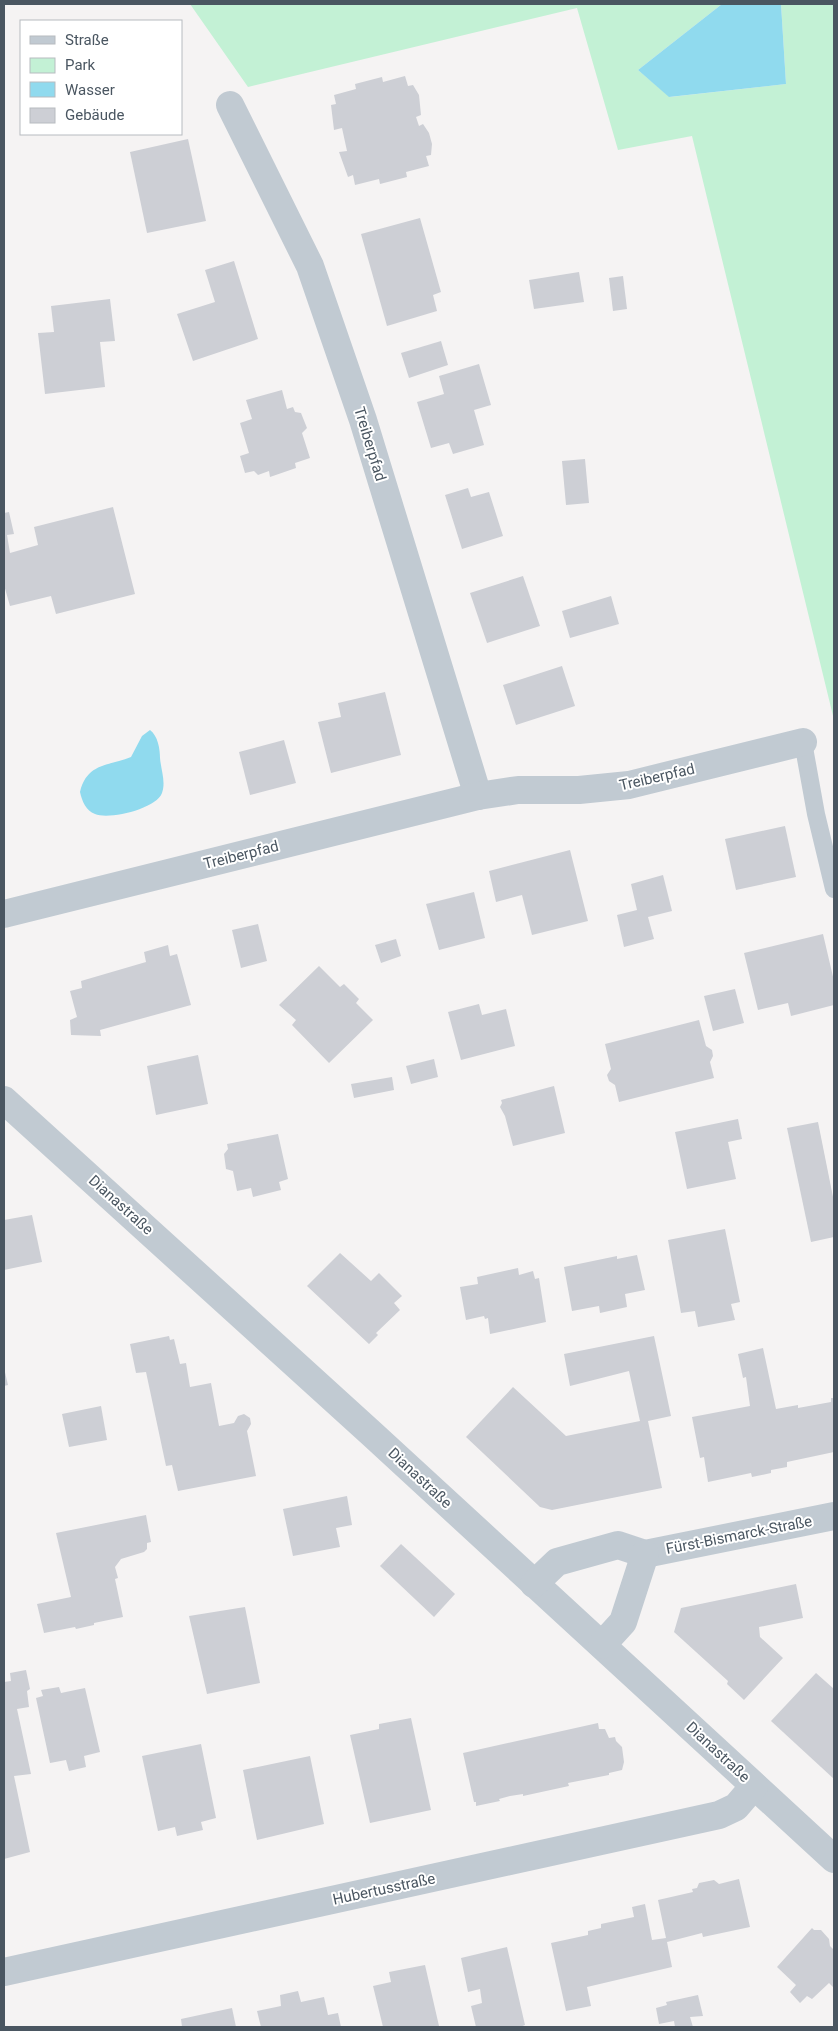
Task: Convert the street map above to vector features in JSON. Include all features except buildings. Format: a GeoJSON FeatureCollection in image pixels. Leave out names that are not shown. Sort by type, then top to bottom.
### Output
{"type":"FeatureCollection","features":[{"type":"Feature","properties":{"kind":"street","name":"Treiberpfad"},"geometry":{"type":"LineString","coordinates":[[230,105],[310,266],[363,420],[478,796]]}},
{"type":"Feature","properties":{"kind":"street","name":"Treiberpfad"},"geometry":{"type":"LineString","coordinates":[[4,914],[478,796],[518,790],[579,790],[629,786],[803,742]]}},
{"type":"Feature","properties":{"kind":"street","name":"Dianastraße"},"geometry":{"type":"LineString","coordinates":[[4,1100],[372,1434],[834,1859]]}},
{"type":"Feature","properties":{"kind":"street","name":"Fürst-Bismarck-Straße"},"geometry":{"type":"LineString","coordinates":[[534,1584],[557,1562],[618,1545],[645,1554],[834,1516]]}},
{"type":"Feature","properties":{"kind":"street","name":"Fürst-Bismarck-Straße"},"geometry":{"type":"LineString","coordinates":[[602,1645],[623,1622],[645,1554]]}},
{"type":"Feature","properties":{"kind":"street","name":"Hubertusstraße"},"geometry":{"type":"LineString","coordinates":[[4,1972],[719,1815],[736,1807],[754,1786]]}},
{"type":"Feature","properties":{"kind":"lane"},"geometry":{"type":"LineString","coordinates":[[803,742],[816,814],[834,889]]}},
{"type":"Feature","properties":{"kind":"green space"},"geometry":{"type":"Polygon","coordinates":[[[190,4],[722,4],[638,70],[670,97],[786,84],[781,4],[834,4],[834,720],[692,136],[618,150],[577,8],[248,87],[190,4]]]}},
{"type":"Feature","properties":{"kind":"water"},"geometry":{"type":"Polygon","coordinates":[[[722,4],[781,4],[786,84],[669,97],[638,70],[722,4]]]}},
{"type":"Feature","properties":{"kind":"water"},"geometry":{"type":"Polygon","coordinates":[[[150,730],[155,736],[160,751],[163,789],[158,799],[132,812],[111,816],[95,814],[89,811],[80,792],[88,776],[100,767],[131,757],[142,736],[150,730]]]}}]}
